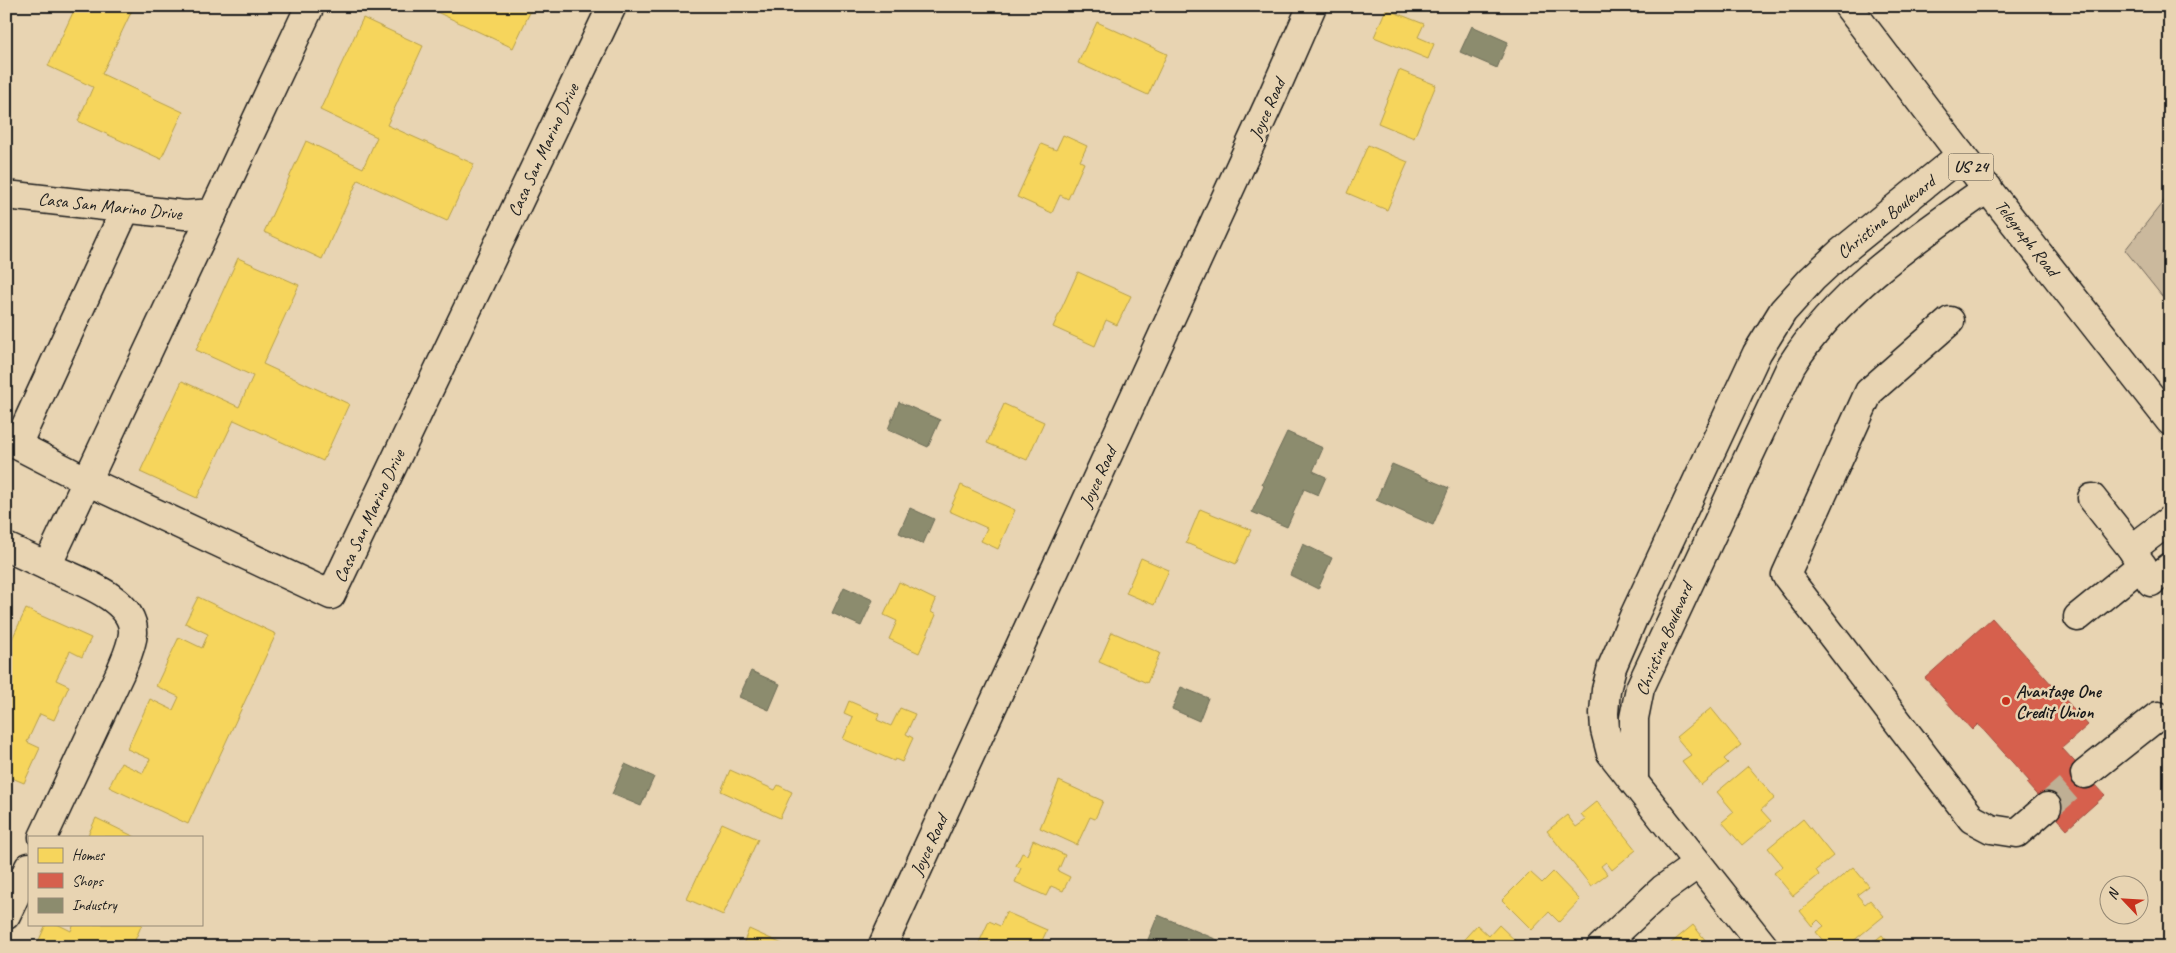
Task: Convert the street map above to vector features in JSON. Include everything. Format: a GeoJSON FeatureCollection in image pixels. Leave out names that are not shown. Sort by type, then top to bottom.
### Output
{"type":"FeatureCollection","features":[{"type":"Feature","properties":{"kind":"street","name":"Casa San Marino Drive"},"geometry":{"type":"LineString","coordinates":[[310,6],[87,481],[331,595],[612,6]]}},
{"type":"Feature","properties":{"kind":"street","name":"Joyce Road"},"geometry":{"type":"LineString","coordinates":[[882,947],[1312,6]]}},
{"type":"Feature","properties":{"kind":"street","name":"Telegraph Road"},"geometry":{"type":"LineString","coordinates":[[1848,6],[1961,155],[2170,421]]}},
{"type":"Feature","properties":{"kind":"street","name":"Christina Boulevard"},"geometry":{"type":"LineString","coordinates":[[1634,780],[1611,752],[1605,730],[1606,690],[1612,666],[1757,353],[1783,311],[1812,279],[1840,253],[1961,155]]}},
{"type":"Feature","properties":{"kind":"street","name":"Christina Boulevard"},"geometry":{"type":"LineString","coordinates":[[1634,780],[1634,718],[1640,688],[1791,366],[1807,340],[1839,306],[1892,259],[1988,188]]}},
{"type":"Feature","properties":{"kind":"street","name":"Casa San Marino Drive"},"geometry":{"type":"LineString","coordinates":[[6,196],[184,215],[213,213]]}},
{"type":"Feature","properties":{"kind":"street"},"geometry":{"type":"LineString","coordinates":[[47,566],[87,481],[17,446],[126,208]]}},
{"type":"Feature","properties":{"kind":"street"},"geometry":{"type":"LineString","coordinates":[[1812,279],[1839,306]]}},
{"type":"Feature","properties":{"kind":"street"},"geometry":{"type":"LineString","coordinates":[[1950,321],[1869,392],[1786,575],[1824,628],[1972,818],[1990,829],[2017,833],[2047,806]]}},
{"type":"Feature","properties":{"kind":"street"},"geometry":{"type":"LineString","coordinates":[[2092,498],[2149,566]]}},
{"type":"Feature","properties":{"kind":"street"},"geometry":{"type":"LineString","coordinates":[[2078,617],[2149,566],[2170,520]]}},
{"type":"Feature","properties":{"kind":"street"},"geometry":{"type":"LineString","coordinates":[[1674,533],[1705,547]]}},
{"type":"Feature","properties":{"kind":"street"},"geometry":{"type":"LineString","coordinates":[[6,547],[110,596],[124,607],[131,620],[133,632],[131,646],[120,673],[43,836]]}},
{"type":"Feature","properties":{"kind":"street"},"geometry":{"type":"LineString","coordinates":[[2085,774],[2158,716]]}},
{"type":"Feature","properties":{"kind":"street"},"geometry":{"type":"LineString","coordinates":[[1634,780],[1764,947]]}},
{"type":"Feature","properties":{"kind":"street"},"geometry":{"type":"LineString","coordinates":[[1601,947],[1663,889],[1698,864]]}},
{"type":"Feature","properties":{"kind":"street"},"geometry":{"type":"LineString","coordinates":[[6,915],[28,869]]}},
{"type":"Feature","properties":{"kind":"shaded area"},"geometry":{"type":"Polygon","coordinates":[[[2170,193],[2170,306],[2125,250],[2170,193]]]}},
{"type":"Feature","properties":{"kind":"building: Homes"},"geometry":{"type":"Polygon","coordinates":[[[76,6],[134,6],[102,74],[183,112],[161,159],[78,121],[93,87],[48,66],[76,6]]]}},
{"type":"Feature","properties":{"kind":"building: Homes"},"geometry":{"type":"Polygon","coordinates":[[[424,6],[533,6],[513,48],[424,6]]]}},
{"type":"Feature","properties":{"kind":"building: Homes"},"geometry":{"type":"Polygon","coordinates":[[[1386,9],[1424,24],[1418,37],[1434,44],[1428,59],[1374,37],[1386,9]]]}},
{"type":"Feature","properties":{"kind":"building: Homes"},"geometry":{"type":"Polygon","coordinates":[[[363,18],[423,46],[387,125],[474,164],[447,221],[358,180],[322,259],[264,232],[306,141],[363,168],[377,137],[320,110],[363,18]]]}},
{"type":"Feature","properties":{"kind":"building: Homes"},"geometry":{"type":"Polygon","coordinates":[[[1097,22],[1167,54],[1148,95],[1078,63],[1097,22]]]}},
{"type":"Feature","properties":{"kind":"building: Homes"},"geometry":{"type":"Polygon","coordinates":[[[1399,70],[1436,85],[1414,138],[1378,123],[1399,70]]]}},
{"type":"Feature","properties":{"kind":"building: Homes"},"geometry":{"type":"Polygon","coordinates":[[[1063,135],[1087,146],[1080,161],[1084,163],[1068,199],[1060,195],[1052,213],[1017,197],[1041,144],[1056,150],[1063,135]]]}},
{"type":"Feature","properties":{"kind":"building: Homes"},"geometry":{"type":"Polygon","coordinates":[[[1368,145],[1408,162],[1387,210],[1347,193],[1368,145]]]}},
{"type":"Feature","properties":{"kind":"building: Homes"},"geometry":{"type":"Polygon","coordinates":[[[238,258],[299,285],[263,364],[349,404],[323,461],[234,420],[197,498],[140,472],[182,381],[239,407],[253,376],[196,350],[238,258]]]}},
{"type":"Feature","properties":{"kind":"building: Homes"},"geometry":{"type":"Polygon","coordinates":[[[1078,272],[1131,296],[1117,325],[1106,320],[1095,346],[1053,327],[1078,272]]]}},
{"type":"Feature","properties":{"kind":"building: Homes"},"geometry":{"type":"Polygon","coordinates":[[[1004,404],[1044,422],[1027,460],[987,443],[1004,404]]]}},
{"type":"Feature","properties":{"kind":"building: Homes"},"geometry":{"type":"Polygon","coordinates":[[[961,485],[1015,510],[998,549],[981,541],[987,528],[949,511],[961,485]]]}},
{"type":"Feature","properties":{"kind":"building: Homes"},"geometry":{"type":"Polygon","coordinates":[[[1200,509],[1251,530],[1236,564],[1186,543],[1200,509]]]}},
{"type":"Feature","properties":{"kind":"building: Homes"},"geometry":{"type":"Polygon","coordinates":[[[1141,558],[1169,570],[1154,605],[1126,593],[1141,558]]]}},
{"type":"Feature","properties":{"kind":"building: Homes"},"geometry":{"type":"Polygon","coordinates":[[[899,582],[936,600],[931,612],[936,615],[919,653],[889,639],[897,621],[884,615],[899,582]]]}},
{"type":"Feature","properties":{"kind":"building: Homes"},"geometry":{"type":"Polygon","coordinates":[[[198,597],[276,634],[188,824],[109,787],[121,763],[143,773],[150,759],[127,749],[150,699],[173,710],[179,697],[156,686],[179,637],[202,648],[208,634],[185,623],[198,597]]]}},
{"type":"Feature","properties":{"kind":"building: Homes"},"geometry":{"type":"Polygon","coordinates":[[[26,609],[91,638],[82,657],[70,651],[56,680],[69,686],[54,720],[40,714],[27,742],[40,748],[24,783],[12,778],[6,790],[6,652],[26,609]]]}},
{"type":"Feature","properties":{"kind":"building: Homes"},"geometry":{"type":"Polygon","coordinates":[[[1112,632],[1160,653],[1147,683],[1099,662],[1112,632]]]}},
{"type":"Feature","properties":{"kind":"building: Homes"},"geometry":{"type":"Polygon","coordinates":[[[849,701],[879,714],[877,720],[891,726],[900,708],[915,714],[906,734],[913,738],[902,762],[895,759],[894,761],[843,739],[853,717],[844,713],[849,701]]]}},
{"type":"Feature","properties":{"kind":"building: Homes"},"geometry":{"type":"Polygon","coordinates":[[[1711,708],[1741,745],[1724,759],[1728,763],[1701,785],[1682,761],[1691,755],[1676,737],[1711,708]]]}},
{"type":"Feature","properties":{"kind":"building: Homes"},"geometry":{"type":"Polygon","coordinates":[[[1748,766],[1775,798],[1761,810],[1771,821],[1742,845],[1722,822],[1734,812],[1717,792],[1748,766]]]}},
{"type":"Feature","properties":{"kind":"building: Homes"},"geometry":{"type":"Polygon","coordinates":[[[730,770],[775,790],[778,785],[792,792],[780,818],[721,791],[730,770]]]}},
{"type":"Feature","properties":{"kind":"building: Homes"},"geometry":{"type":"Polygon","coordinates":[[[1059,781],[1103,801],[1095,819],[1090,817],[1077,845],[1040,828],[1059,781]]]}},
{"type":"Feature","properties":{"kind":"building: Homes"},"geometry":{"type":"Polygon","coordinates":[[[1597,801],[1636,850],[1612,870],[1606,862],[1601,866],[1607,874],[1591,886],[1547,831],[1567,815],[1576,827],[1586,820],[1581,814],[1597,801]]]}},
{"type":"Feature","properties":{"kind":"building: Homes"},"geometry":{"type":"Polygon","coordinates":[[[6,808],[12,810],[6,821],[6,808]]]}},
{"type":"Feature","properties":{"kind":"building: Homes"},"geometry":{"type":"Polygon","coordinates":[[[96,818],[133,836],[87,836],[96,818]]]}},
{"type":"Feature","properties":{"kind":"building: Homes"},"geometry":{"type":"Polygon","coordinates":[[[1803,819],[1833,856],[1816,870],[1819,875],[1793,896],[1774,873],[1783,866],[1768,848],[1803,819]]]}},
{"type":"Feature","properties":{"kind":"building: Homes"},"geometry":{"type":"Polygon","coordinates":[[[722,823],[758,839],[723,915],[687,899],[722,823]]]}},
{"type":"Feature","properties":{"kind":"building: Homes"},"geometry":{"type":"Polygon","coordinates":[[[1033,840],[1065,855],[1058,871],[1070,877],[1063,891],[1051,886],[1046,896],[1015,882],[1021,868],[1016,866],[1022,853],[1027,855],[1033,840]]]}},
{"type":"Feature","properties":{"kind":"building: Homes"},"geometry":{"type":"Polygon","coordinates":[[[1853,867],[1869,886],[1857,895],[1865,904],[1870,900],[1884,916],[1846,947],[1828,947],[1816,932],[1824,926],[1818,920],[1812,926],[1800,911],[1853,867]]]}},
{"type":"Feature","properties":{"kind":"building: Homes"},"geometry":{"type":"Polygon","coordinates":[[[1530,872],[1542,883],[1553,872],[1580,900],[1559,922],[1549,912],[1532,930],[1502,900],[1530,872]]]}},
{"type":"Feature","properties":{"kind":"building: Homes"},"geometry":{"type":"Polygon","coordinates":[[[1006,912],[1047,930],[1039,947],[977,947],[989,921],[1000,926],[1006,912]]]}},
{"type":"Feature","properties":{"kind":"building: Homes"},"geometry":{"type":"Polygon","coordinates":[[[1477,925],[1489,936],[1499,925],[1522,947],[1457,947],[1477,925]]]}},
{"type":"Feature","properties":{"kind":"building: Homes"},"geometry":{"type":"Polygon","coordinates":[[[1693,925],[1711,947],[1672,947],[1670,944],[1693,925]]]}},
{"type":"Feature","properties":{"kind":"building: Homes"},"geometry":{"type":"Polygon","coordinates":[[[45,926],[61,926],[71,931],[73,926],[141,926],[132,947],[36,947],[45,926]]]}},
{"type":"Feature","properties":{"kind":"building: Homes"},"geometry":{"type":"Polygon","coordinates":[[[749,929],[789,947],[742,947],[749,929]]]}},
{"type":"Feature","properties":{"kind":"building: Homes"},"geometry":{"type":"Polygon","coordinates":[[[1882,935],[1892,947],[1867,947],[1882,935]]]}},
{"type":"Feature","properties":{"kind":"building: Shops","name":"Avantage One Credit Union"},"geometry":{"type":"Polygon","coordinates":[[[1992,618],[2088,725],[2062,748],[2105,795],[2067,829],[2027,784],[2030,782],[1978,724],[1972,730],[1925,678],[1992,618]]]}},
{"type":"Feature","properties":{"kind":"building: Industry"},"geometry":{"type":"Polygon","coordinates":[[[1472,26],[1508,42],[1497,68],[1460,52],[1472,26]]]}},
{"type":"Feature","properties":{"kind":"building: Industry"},"geometry":{"type":"Polygon","coordinates":[[[899,402],[940,420],[928,447],[888,429],[899,402]]]}},
{"type":"Feature","properties":{"kind":"building: Industry"},"geometry":{"type":"Polygon","coordinates":[[[1287,432],[1323,448],[1313,471],[1326,477],[1318,495],[1304,489],[1287,527],[1252,512],[1264,486],[1262,484],[1287,432]]]}},
{"type":"Feature","properties":{"kind":"building: Industry"},"geometry":{"type":"Polygon","coordinates":[[[1392,464],[1449,488],[1433,525],[1376,500],[1392,464]]]}},
{"type":"Feature","properties":{"kind":"building: Industry"},"geometry":{"type":"Polygon","coordinates":[[[910,508],[934,519],[923,544],[899,533],[910,508]]]}},
{"type":"Feature","properties":{"kind":"building: Industry"},"geometry":{"type":"Polygon","coordinates":[[[1303,544],[1332,558],[1318,589],[1290,575],[1303,544]]]}},
{"type":"Feature","properties":{"kind":"building: Industry"},"geometry":{"type":"Polygon","coordinates":[[[844,587],[873,600],[861,626],[832,613],[844,587]]]}},
{"type":"Feature","properties":{"kind":"building: Industry"},"geometry":{"type":"Polygon","coordinates":[[[751,671],[780,684],[769,710],[739,697],[751,671]]]}},
{"type":"Feature","properties":{"kind":"building: Industry"},"geometry":{"type":"Polygon","coordinates":[[[1181,687],[1208,698],[1199,721],[1172,709],[1181,687]]]}},
{"type":"Feature","properties":{"kind":"building: Industry"},"geometry":{"type":"Polygon","coordinates":[[[625,764],[654,777],[641,806],[612,794],[625,764]]]}},
{"type":"Feature","properties":{"kind":"building: Industry"},"geometry":{"type":"Polygon","coordinates":[[[1158,915],[1220,941],[1218,947],[1145,947],[1158,915]]]}},
{"type":"Feature","properties":{"kind":"tunnel"},"geometry":{"type":"LineString","coordinates":[[2047,807],[2085,774]]}},
{"type":"Feature","properties":{"kind":"place","name":"Avantage One Credit Union"},"geometry":{"type":"Point","coordinates":[2006,701]}}]}
